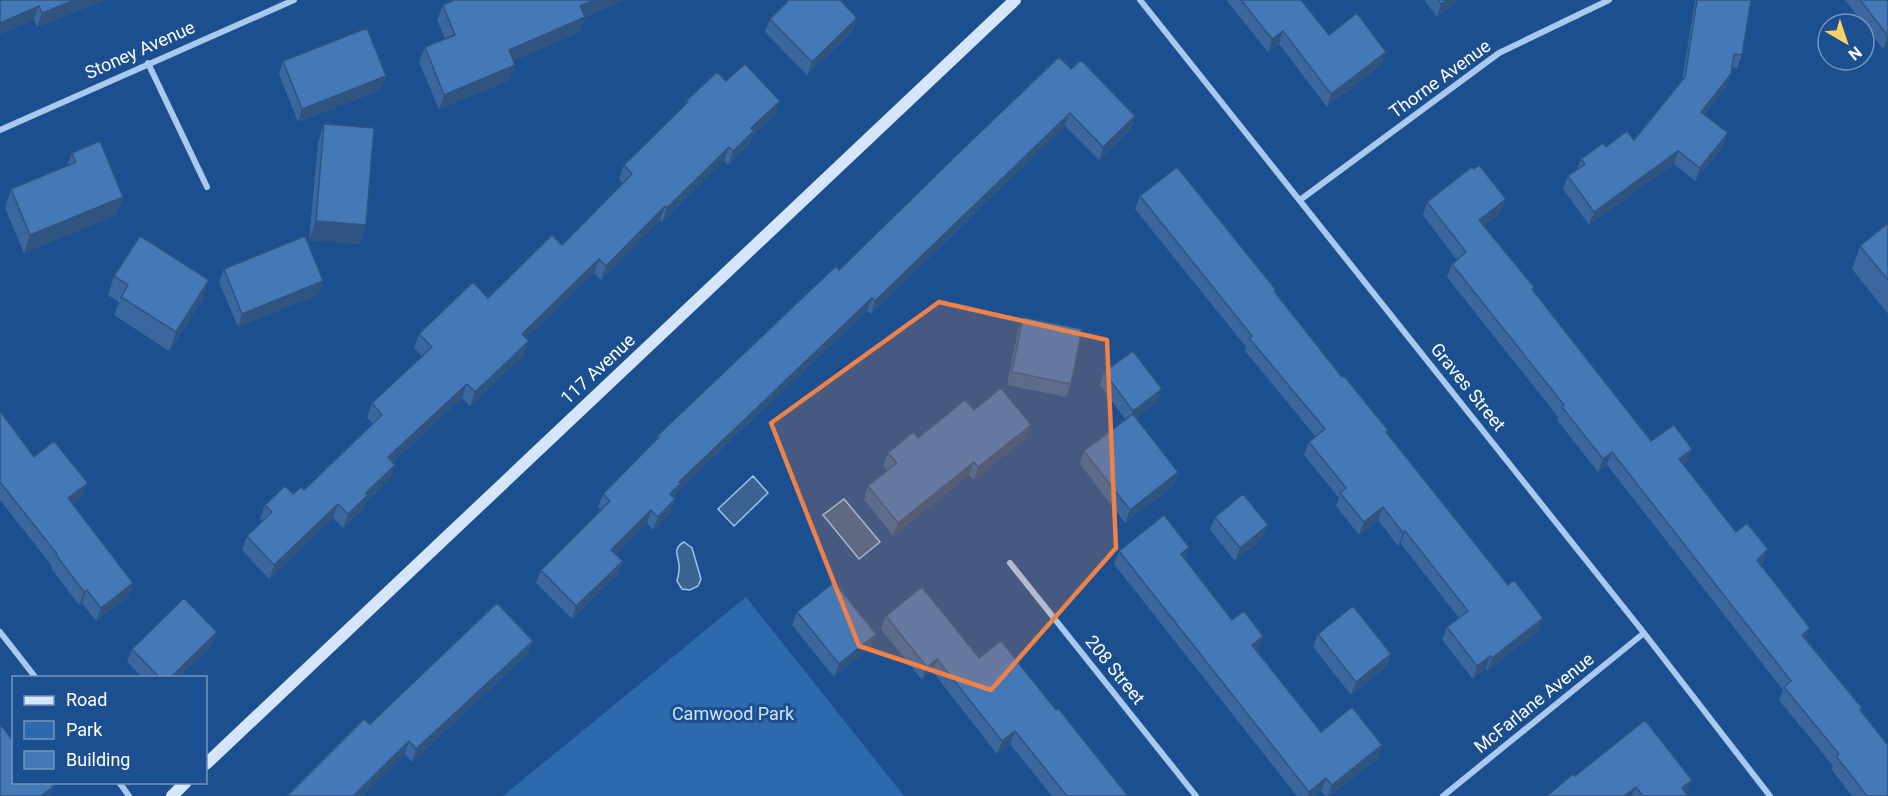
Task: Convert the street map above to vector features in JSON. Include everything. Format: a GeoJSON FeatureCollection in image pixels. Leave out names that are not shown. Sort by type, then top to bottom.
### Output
{"type":"FeatureCollection","features":[{"type":"Feature","properties":{"kind":"street","name":"Stoney Avenue"},"geometry":{"type":"LineString","coordinates":[[0,130],[294,0]]}},
{"type":"Feature","properties":{"kind":"street","name":"117 Avenue"},"geometry":{"type":"LineString","coordinates":[[207,763],[1015,0]]}},
{"type":"Feature","properties":{"kind":"street","name":"Graves Street"},"geometry":{"type":"LineString","coordinates":[[1140,0],[1644,633],[1770,796]]}},
{"type":"Feature","properties":{"kind":"street","name":"Thorne Avenue"},"geometry":{"type":"LineString","coordinates":[[1300,200],[1499,53],[1609,0]]}},
{"type":"Feature","properties":{"kind":"street"},"geometry":{"type":"LineString","coordinates":[[148,63],[207,187]]}},
{"type":"Feature","properties":{"kind":"street","name":"208 Street"},"geometry":{"type":"LineString","coordinates":[[1010,563],[1196,796]]}},
{"type":"Feature","properties":{"kind":"street"},"geometry":{"type":"LineString","coordinates":[[0,632],[34,676]]}},
{"type":"Feature","properties":{"kind":"street","name":"McFarlane Avenue"},"geometry":{"type":"LineString","coordinates":[[1443,796],[1644,633]]}},
{"type":"Feature","properties":{"kind":"street"},"geometry":{"type":"LineString","coordinates":[[120,784],[129,796]]}},
{"type":"Feature","properties":{"kind":"street"},"geometry":{"type":"LineString","coordinates":[[172,796],[185,784]]}},
{"type":"Feature","properties":{"kind":"highlighted area"},"geometry":{"type":"Polygon","coordinates":[[[939,302],[1107,340],[1116,548],[991,690],[859,646],[771,423],[939,302]]]}},
{"type":"Feature","properties":{"kind":"green space","name":"Camwood Park"},"geometry":{"type":"Polygon","coordinates":[[[746,597],[904,796],[503,796],[746,597]]]}},
{"type":"Feature","properties":{"kind":"shaded area"},"geometry":{"type":"Polygon","coordinates":[[[753,476],[768,493],[734,526],[718,509],[753,476]]]}},
{"type":"Feature","properties":{"kind":"shaded area"},"geometry":{"type":"Polygon","coordinates":[[[844,499],[880,542],[859,559],[823,515],[844,499]]]}},
{"type":"Feature","properties":{"kind":"shaded area"},"geometry":{"type":"Polygon","coordinates":[[[684,542],[692,548],[701,579],[698,586],[690,590],[682,589],[677,581],[679,566],[677,551],[684,542]]]}},
{"type":"Feature","properties":{"kind":"building"},"geometry":{"type":"Polygon","coordinates":[[[0,0],[75,0],[42,13],[39,6],[0,23],[0,0]]]}},
{"type":"Feature","properties":{"kind":"building"},"geometry":{"type":"Polygon","coordinates":[[[454,0],[594,0],[580,6],[585,17],[509,50],[515,65],[444,95],[425,47],[455,35],[443,5],[454,0]]]}},
{"type":"Feature","properties":{"kind":"building"},"geometry":{"type":"Polygon","coordinates":[[[789,0],[840,0],[857,18],[812,62],[770,19],[789,0]]]}},
{"type":"Feature","properties":{"kind":"building"},"geometry":{"type":"Polygon","coordinates":[[[1241,0],[1301,0],[1329,35],[1357,13],[1386,52],[1331,94],[1283,31],[1272,39],[1241,0]]]}},
{"type":"Feature","properties":{"kind":"building"},"geometry":{"type":"Polygon","coordinates":[[[1697,0],[1751,0],[1742,55],[1734,54],[1731,74],[1701,112],[1728,133],[1700,168],[1678,151],[1594,212],[1568,176],[1585,164],[1581,159],[1603,143],[1606,147],[1627,131],[1634,140],[1685,77],[1697,0]]]}},
{"type":"Feature","properties":{"kind":"building"},"geometry":{"type":"Polygon","coordinates":[[[1860,0],[1888,0],[1888,36],[1876,21],[1876,12],[1869,12],[1860,0]]]}},
{"type":"Feature","properties":{"kind":"building"},"geometry":{"type":"Polygon","coordinates":[[[367,28],[386,76],[302,109],[283,61],[367,28]]]}},
{"type":"Feature","properties":{"kind":"building"},"geometry":{"type":"Polygon","coordinates":[[[1059,57],[1071,69],[1081,60],[1135,116],[1103,147],[1070,113],[875,301],[872,298],[679,482],[681,483],[670,494],[675,499],[658,517],[651,510],[611,550],[623,561],[576,606],[541,570],[610,501],[603,494],[659,437],[657,436],[836,266],[839,270],[1059,57]]]}},
{"type":"Feature","properties":{"kind":"building"},"geometry":{"type":"Polygon","coordinates":[[[745,64],[780,101],[751,128],[754,131],[733,151],[729,147],[667,208],[665,206],[606,266],[599,259],[522,334],[529,341],[475,392],[467,384],[388,457],[395,465],[348,514],[338,504],[274,565],[247,536],[272,512],[265,505],[285,486],[293,494],[301,487],[304,490],[382,415],[372,403],[432,347],[419,334],[473,282],[488,298],[552,235],[562,245],[632,174],[624,165],[688,102],[686,101],[717,72],[726,81],[745,64]]]}},
{"type":"Feature","properties":{"kind":"building"},"geometry":{"type":"Polygon","coordinates":[[[324,124],[374,128],[366,225],[316,221],[324,124]]]}},
{"type":"Feature","properties":{"kind":"building"},"geometry":{"type":"Polygon","coordinates":[[[100,141],[123,197],[30,235],[11,189],[76,162],[72,153],[100,141]]]}},
{"type":"Feature","properties":{"kind":"building"},"geometry":{"type":"Polygon","coordinates":[[[1479,165],[1506,199],[1479,220],[1534,287],[1532,289],[1651,441],[1674,425],[1692,449],[1679,459],[1736,532],[1747,523],[1768,549],[1757,560],[1810,628],[1802,635],[1862,708],[1860,710],[1888,745],[1888,796],[1867,796],[1836,756],[1839,754],[1784,687],[1791,681],[1612,452],[1603,459],[1562,407],[1564,405],[1452,264],[1466,252],[1427,202],[1472,167],[1474,169],[1479,165]]]}},
{"type":"Feature","properties":{"kind":"building"},"geometry":{"type":"Polygon","coordinates":[[[1177,167],[1276,290],[1274,291],[1342,377],[1344,376],[1388,430],[1386,432],[1508,585],[1514,580],[1543,618],[1492,658],[1490,656],[1477,666],[1447,627],[1468,611],[1405,531],[1403,533],[1383,507],[1364,522],[1340,493],[1346,488],[1309,442],[1325,429],[1249,338],[1252,336],[1140,196],[1177,167]]]}},
{"type":"Feature","properties":{"kind":"building"},"geometry":{"type":"Polygon","coordinates":[[[1888,223],[1888,280],[1860,246],[1888,223]]]}},
{"type":"Feature","properties":{"kind":"building"},"geometry":{"type":"Polygon","coordinates":[[[140,236],[209,280],[176,332],[121,297],[128,285],[114,276],[140,236]]]}},
{"type":"Feature","properties":{"kind":"building"},"geometry":{"type":"Polygon","coordinates":[[[305,236],[323,281],[242,314],[224,269],[305,236]]]}},
{"type":"Feature","properties":{"kind":"building"},"geometry":{"type":"Polygon","coordinates":[[[1023,317],[1082,329],[1071,384],[1012,372],[1023,317]]]}},
{"type":"Feature","properties":{"kind":"building"},"geometry":{"type":"Polygon","coordinates":[[[1133,351],[1162,389],[1133,411],[1104,372],[1133,351]]]}},
{"type":"Feature","properties":{"kind":"building"},"geometry":{"type":"Polygon","coordinates":[[[1001,388],[1031,425],[978,467],[974,462],[898,523],[868,486],[897,463],[888,453],[913,432],[918,438],[965,400],[974,410],[1001,388]]]}},
{"type":"Feature","properties":{"kind":"building"},"geometry":{"type":"Polygon","coordinates":[[[0,411],[34,457],[54,441],[88,483],[68,498],[133,583],[101,608],[87,590],[84,592],[0,482],[0,411]]]}},
{"type":"Feature","properties":{"kind":"building"},"geometry":{"type":"Polygon","coordinates":[[[1133,414],[1178,472],[1130,510],[1084,451],[1133,414]]]}},
{"type":"Feature","properties":{"kind":"building"},"geometry":{"type":"Polygon","coordinates":[[[1243,494],[1268,525],[1240,548],[1215,517],[1243,494]]]}},
{"type":"Feature","properties":{"kind":"building"},"geometry":{"type":"Polygon","coordinates":[[[1164,515],[1189,547],[1181,554],[1232,620],[1244,611],[1263,636],[1252,645],[1321,732],[1352,707],[1382,745],[1332,785],[1326,778],[1309,792],[1119,551],[1164,515]]]}},
{"type":"Feature","properties":{"kind":"building"},"geometry":{"type":"Polygon","coordinates":[[[834,582],[876,634],[839,664],[797,612],[834,582]]]}},
{"type":"Feature","properties":{"kind":"building"},"geometry":{"type":"Polygon","coordinates":[[[922,587],[979,658],[1001,641],[1128,796],[1067,796],[1015,731],[1002,741],[937,659],[927,667],[886,616],[922,587]]]}},
{"type":"Feature","properties":{"kind":"building"},"geometry":{"type":"Polygon","coordinates":[[[184,598],[217,632],[172,676],[158,676],[132,649],[184,598]]]}},
{"type":"Feature","properties":{"kind":"building"},"geometry":{"type":"Polygon","coordinates":[[[497,603],[533,641],[416,749],[409,741],[353,796],[287,796],[364,719],[370,724],[497,603]]]}},
{"type":"Feature","properties":{"kind":"building"},"geometry":{"type":"Polygon","coordinates":[[[1353,606],[1391,654],[1356,682],[1318,634],[1353,606]]]}},
{"type":"Feature","properties":{"kind":"building"},"geometry":{"type":"Polygon","coordinates":[[[1645,720],[1692,780],[1682,788],[1688,796],[1643,796],[1636,787],[1624,796],[1547,796],[1573,774],[1575,776],[1645,720]]]}},
{"type":"Feature","properties":{"kind":"building"},"geometry":{"type":"Polygon","coordinates":[[[0,724],[12,739],[12,784],[52,784],[54,786],[41,796],[0,796],[0,724]]]}}]}
